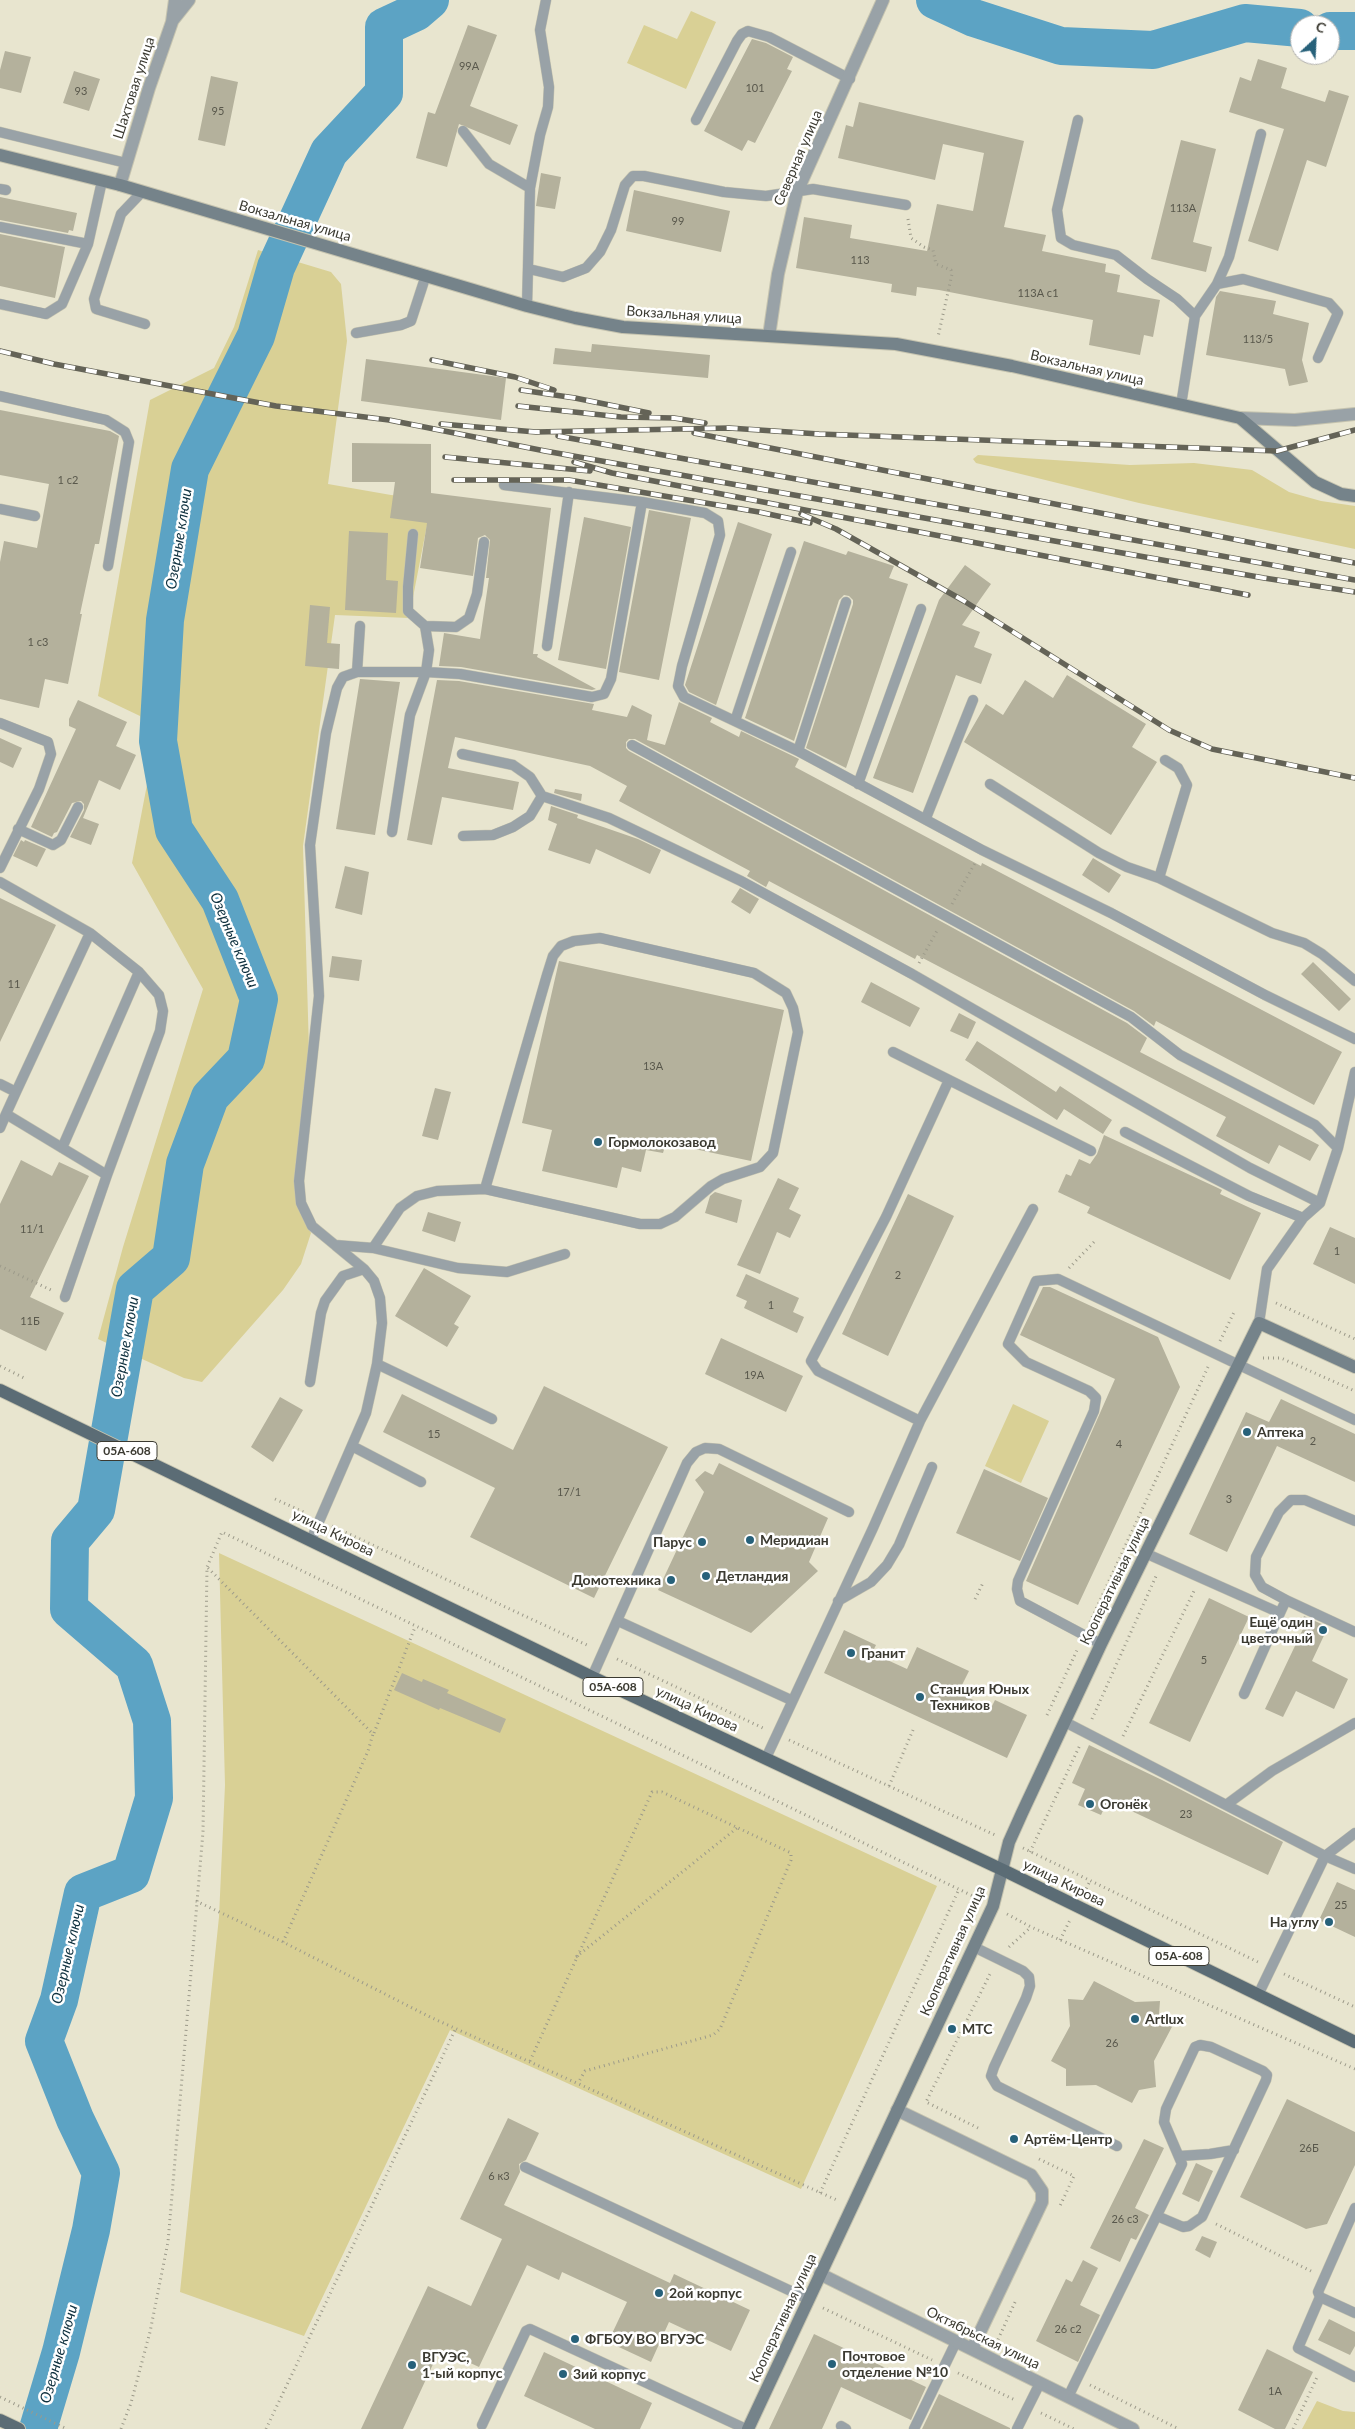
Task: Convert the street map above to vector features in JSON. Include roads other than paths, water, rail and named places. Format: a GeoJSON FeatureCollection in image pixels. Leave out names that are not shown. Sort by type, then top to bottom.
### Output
{"type":"FeatureCollection","features":[{"type":"Feature","properties":{"kind":"main road","name":"Вокзальная улица"},"geometry":{"type":"LineString","coordinates":[[0,155],[120,185],[528,306],[623,327],[896,344],[936,350],[1240,418],[1315,482],[1341,494],[1355,496]]}},
{"type":"Feature","properties":{"kind":"main road","name":"Кооперативная улица"},"geometry":{"type":"LineString","coordinates":[[747,2429],[993,1906],[1004,1870],[1009,1842],[1101,1644],[1259,1322]]}},
{"type":"Feature","properties":{"kind":"main road"},"geometry":{"type":"LineString","coordinates":[[1259,1322],[1355,1367]]}},
{"type":"Feature","properties":{"kind":"main road","name":"улица Кирова"},"geometry":{"type":"LineString","coordinates":[[0,1390],[592,1677],[1004,1870],[1355,2042]]}},
{"type":"Feature","properties":{"kind":"main road"},"geometry":{"type":"LineString","coordinates":[[0,2420],[19,2429]]}},
{"type":"Feature","properties":{"kind":"street","name":"Шахтовая улица"},"geometry":{"type":"LineString","coordinates":[[120,185],[172,22],[175,0]]}},
{"type":"Feature","properties":{"kind":"street"},"geometry":{"type":"LineString","coordinates":[[172,22],[189,0]]}},
{"type":"Feature","properties":{"kind":"street","name":"Северная улица"},"geometry":{"type":"LineString","coordinates":[[769,336],[780,265],[797,192],[850,79],[883,0]]}},
{"type":"Feature","properties":{"kind":"street"},"geometry":{"type":"LineString","coordinates":[[1240,418],[1295,420],[1355,414]]}},
{"type":"Feature","properties":{"kind":"street"},"geometry":{"type":"LineString","coordinates":[[897,2110],[1031,2175],[1042,2190],[1042,2202],[972,2349]]}},
{"type":"Feature","properties":{"kind":"street","name":"Октябрьская улица"},"geometry":{"type":"LineString","coordinates":[[820,2274],[1133,2429]]}},
{"type":"Feature","properties":{"kind":"lane"},"geometry":{"type":"LineString","coordinates":[[528,306],[530,188],[540,135],[548,107],[549,87],[540,30],[546,0]]}},
{"type":"Feature","properties":{"kind":"lane"},"geometry":{"type":"LineString","coordinates":[[696,120],[737,42],[742,34],[748,31],[769,37],[850,79]]}},
{"type":"Feature","properties":{"kind":"lane"},"geometry":{"type":"LineString","coordinates":[[1078,120],[1057,210],[1062,238],[1073,245],[1116,254],[1147,279],[1177,299],[1195,316]]}},
{"type":"Feature","properties":{"kind":"lane"},"geometry":{"type":"LineString","coordinates":[[463,131],[489,164],[530,188]]}},
{"type":"Feature","properties":{"kind":"lane"},"geometry":{"type":"LineString","coordinates":[[0,132],[126,162]]}},
{"type":"Feature","properties":{"kind":"lane"},"geometry":{"type":"LineString","coordinates":[[1181,405],[1195,316],[1217,284],[1230,257],[1261,134]]}},
{"type":"Feature","properties":{"kind":"lane"},"geometry":{"type":"LineString","coordinates":[[529,269],[563,277],[586,268],[600,252],[611,230],[625,185],[633,176],[644,176],[741,194],[766,196],[814,189],[906,206]]}},
{"type":"Feature","properties":{"kind":"lane"},"geometry":{"type":"LineString","coordinates":[[0,304],[46,314],[62,304],[88,244],[102,181]]}},
{"type":"Feature","properties":{"kind":"lane"},"geometry":{"type":"LineString","coordinates":[[142,192],[121,214],[94,299],[96,310],[145,324]]}},
{"type":"Feature","properties":{"kind":"lane"},"geometry":{"type":"LineString","coordinates":[[0,226],[88,244]]}},
{"type":"Feature","properties":{"kind":"lane"},"geometry":{"type":"LineString","coordinates":[[356,333],[401,325],[411,321],[426,275]]}},
{"type":"Feature","properties":{"kind":"lane"},"geometry":{"type":"LineString","coordinates":[[1217,284],[1243,279],[1329,303],[1338,313],[1318,358]]}},
{"type":"Feature","properties":{"kind":"lane"},"geometry":{"type":"LineString","coordinates":[[0,396],[106,420],[125,432],[129,442],[108,566]]}},
{"type":"Feature","properties":{"kind":"lane"},"geometry":{"type":"LineString","coordinates":[[504,485],[642,502],[705,513],[718,521],[720,535],[678,686],[684,697],[798,751],[926,818],[982,850],[1111,913],[1265,995],[1355,1039]]}},
{"type":"Feature","properties":{"kind":"lane"},"geometry":{"type":"LineString","coordinates":[[547,646],[569,492]]}},
{"type":"Feature","properties":{"kind":"lane"},"geometry":{"type":"LineString","coordinates":[[311,1540],[366,1413],[377,1364],[382,1323],[380,1298],[374,1281],[364,1269],[312,1226],[301,1203],[299,1181],[319,996],[310,845],[326,733],[337,688],[343,677],[357,672],[426,672],[460,674],[592,697],[604,694],[611,679],[642,502]]}},
{"type":"Feature","properties":{"kind":"lane"},"geometry":{"type":"LineString","coordinates":[[0,510],[35,516]]}},
{"type":"Feature","properties":{"kind":"lane"},"geometry":{"type":"LineString","coordinates":[[392,832],[410,715],[426,672],[429,650],[425,626],[408,611],[408,587],[413,534]]}},
{"type":"Feature","properties":{"kind":"lane"},"geometry":{"type":"LineString","coordinates":[[425,626],[456,627],[469,618],[476,594],[484,542]]}},
{"type":"Feature","properties":{"kind":"lane"},"geometry":{"type":"LineString","coordinates":[[735,721],[790,552]]}},
{"type":"Feature","properties":{"kind":"lane"},"geometry":{"type":"LineString","coordinates":[[798,751],[846,602]]}},
{"type":"Feature","properties":{"kind":"lane"},"geometry":{"type":"LineString","coordinates":[[858,784],[920,609]]}},
{"type":"Feature","properties":{"kind":"lane"},"geometry":{"type":"LineString","coordinates":[[357,672],[360,626]]}},
{"type":"Feature","properties":{"kind":"lane"},"geometry":{"type":"LineString","coordinates":[[926,818],[973,700]]}},
{"type":"Feature","properties":{"kind":"lane"},"geometry":{"type":"LineString","coordinates":[[0,723],[48,742],[51,754],[39,789],[0,868]]}},
{"type":"Feature","properties":{"kind":"lane"},"geometry":{"type":"LineString","coordinates":[[632,745],[1131,1017],[1180,1054],[1315,1125],[1338,1148]]}},
{"type":"Feature","properties":{"kind":"lane"},"geometry":{"type":"LineString","coordinates":[[462,754],[513,765],[530,777],[542,796],[609,818],[741,880],[912,974],[1250,1168],[1320,1203]]}},
{"type":"Feature","properties":{"kind":"lane"},"geometry":{"type":"LineString","coordinates":[[1159,878],[1187,785],[1178,768],[1165,760]]}},
{"type":"Feature","properties":{"kind":"lane"},"geometry":{"type":"LineString","coordinates":[[990,784],[1099,853],[1127,867],[1159,878],[1272,932],[1304,943],[1322,954],[1355,981]]}},
{"type":"Feature","properties":{"kind":"lane"},"geometry":{"type":"LineString","coordinates":[[464,836],[493,835],[513,827],[530,816],[542,796]]}},
{"type":"Feature","properties":{"kind":"lane"},"geometry":{"type":"LineString","coordinates":[[18,829],[53,845],[62,840],[78,807]]}},
{"type":"Feature","properties":{"kind":"lane"},"geometry":{"type":"LineString","coordinates":[[0,882],[90,932],[139,972],[159,995],[164,1011],[160,1031],[65,1297]]}},
{"type":"Feature","properties":{"kind":"lane"},"geometry":{"type":"LineString","coordinates":[[0,1128],[90,932]]}},
{"type":"Feature","properties":{"kind":"lane"},"geometry":{"type":"LineString","coordinates":[[373,1248],[400,1208],[417,1196],[437,1191],[485,1189],[640,1224],[660,1224],[675,1218],[711,1186],[724,1179],[760,1167],[773,1152],[798,1032],[793,1008],[786,993],[754,974],[600,938],[574,941],[560,946],[553,956],[547,975],[485,1189]]}},
{"type":"Feature","properties":{"kind":"lane"},"geometry":{"type":"LineString","coordinates":[[62,1148],[139,972]]}},
{"type":"Feature","properties":{"kind":"lane"},"geometry":{"type":"LineString","coordinates":[[893,1052],[1091,1152]]}},
{"type":"Feature","properties":{"kind":"lane"},"geometry":{"type":"LineString","coordinates":[[1259,1322],[1267,1269],[1303,1218],[1320,1203],[1338,1148],[1355,1072]]}},
{"type":"Feature","properties":{"kind":"lane"},"geometry":{"type":"LineString","coordinates":[[920,1421],[818,1371],[811,1361],[886,1217],[949,1080]]}},
{"type":"Feature","properties":{"kind":"lane"},"geometry":{"type":"LineString","coordinates":[[0,1084],[16,1092]]}},
{"type":"Feature","properties":{"kind":"lane"},"geometry":{"type":"LineString","coordinates":[[6,1114],[107,1175]]}},
{"type":"Feature","properties":{"kind":"lane"},"geometry":{"type":"LineString","coordinates":[[1124,1132],[1249,1196],[1303,1218]]}},
{"type":"Feature","properties":{"kind":"lane"},"geometry":{"type":"LineString","coordinates":[[766,1758],[791,1700],[873,1528],[920,1421],[1033,1209]]}},
{"type":"Feature","properties":{"kind":"lane"},"geometry":{"type":"LineString","coordinates":[[335,1245],[373,1248],[458,1268],[507,1272],[564,1254]]}},
{"type":"Feature","properties":{"kind":"lane"},"geometry":{"type":"LineString","coordinates":[[310,1382],[321,1313],[325,1301],[343,1276],[364,1269]]}},
{"type":"Feature","properties":{"kind":"lane"},"geometry":{"type":"LineString","coordinates":[[1101,1644],[1020,1601],[1017,1589],[1018,1581],[1094,1411],[1096,1398],[1090,1390],[1026,1362],[1008,1344],[1036,1281],[1058,1279],[1355,1420]]}},
{"type":"Feature","properties":{"kind":"lane"},"geometry":{"type":"LineString","coordinates":[[377,1364],[492,1419]]}},
{"type":"Feature","properties":{"kind":"lane"},"geometry":{"type":"LineString","coordinates":[[352,1446],[421,1482]]}},
{"type":"Feature","properties":{"kind":"lane"},"geometry":{"type":"LineString","coordinates":[[592,1677],[688,1463],[700,1449],[719,1450],[848,1512]]}},
{"type":"Feature","properties":{"kind":"lane"},"geometry":{"type":"LineString","coordinates":[[837,1602],[870,1582],[887,1565],[899,1545],[932,1467]]}},
{"type":"Feature","properties":{"kind":"lane"},"geometry":{"type":"LineString","coordinates":[[1355,1521],[1305,1500],[1291,1500],[1279,1512],[1256,1557],[1255,1575],[1262,1587],[1352,1631],[1355,1619]]}},
{"type":"Feature","properties":{"kind":"lane"},"geometry":{"type":"LineString","coordinates":[[1145,1554],[1280,1613]]}},
{"type":"Feature","properties":{"kind":"lane"},"geometry":{"type":"LineString","coordinates":[[1244,1694],[1286,1600]]}},
{"type":"Feature","properties":{"kind":"lane"},"geometry":{"type":"LineString","coordinates":[[618,1621],[791,1700]]}},
{"type":"Feature","properties":{"kind":"lane"},"geometry":{"type":"LineString","coordinates":[[1065,1722],[1325,1856],[1355,1869]]}},
{"type":"Feature","properties":{"kind":"lane"},"geometry":{"type":"LineString","coordinates":[[1226,1805],[1265,1775],[1355,1723]]}},
{"type":"Feature","properties":{"kind":"lane"},"geometry":{"type":"LineString","coordinates":[[1258,1995],[1325,1856],[1355,1833]]}},
{"type":"Feature","properties":{"kind":"lane"},"geometry":{"type":"LineString","coordinates":[[974,1947],[1023,1971],[1029,1977],[1030,1986],[994,2067],[992,2076],[997,2086],[1117,2146]]}},
{"type":"Feature","properties":{"kind":"lane"},"geometry":{"type":"LineString","coordinates":[[1068,2397],[1182,2164],[1164,2122],[1166,2109],[1195,2047],[1200,2045],[1211,2047],[1263,2071],[1267,2075],[1202,2217],[1193,2224],[1183,2227],[1157,2216]]}},
{"type":"Feature","properties":{"kind":"lane"},"geometry":{"type":"LineString","coordinates":[[1180,2156],[1234,2150]]}},
{"type":"Feature","properties":{"kind":"lane"},"geometry":{"type":"LineString","coordinates":[[525,2167],[808,2299]]}},
{"type":"Feature","properties":{"kind":"lane"},"geometry":{"type":"LineString","coordinates":[[1355,2208],[1323,2276],[1318,2292],[1320,2297],[1298,2348],[1324,2363],[1355,2377]]}},
{"type":"Feature","properties":{"kind":"lane"},"geometry":{"type":"LineString","coordinates":[[1320,2297],[1355,2313]]}},
{"type":"Feature","properties":{"kind":"lane"},"geometry":{"type":"LineString","coordinates":[[482,2425],[526,2331],[530,2329],[747,2429]]}},
{"type":"Feature","properties":{"kind":"lane"},"geometry":{"type":"LineString","coordinates":[[914,2429],[956,2342]]}},
{"type":"Feature","properties":{"kind":"lane"},"geometry":{"type":"LineString","coordinates":[[1018,2429],[1040,2383]]}},
{"type":"Feature","properties":{"kind":"waterway","name":"Озерные ключи"},"geometry":{"type":"LineString","coordinates":[[38,2429],[61,2352],[91,2230],[101,2173],[75,2119],[44,2041],[59,2000],[83,1893],[131,1874],[154,1798],[152,1721],[134,1665],[69,1609],[70,1541],[96,1510],[135,1289],[171,1258],[185,1164],[210,1097],[246,1059],[259,999],[220,900],[174,830],[158,741],[165,620],[190,469],[256,336],[276,267],[329,152],[384,93],[384,27],[416,12],[430,0]]}},
{"type":"Feature","properties":{"kind":"waterway","name":"Озерные ключи"},"geometry":{"type":"LineString","coordinates":[[935,0],[974,18],[1061,46],[1153,50],[1245,23],[1290,27]]}},
{"type":"Feature","properties":{"kind":"waterway","name":"Озерные ключи"},"geometry":{"type":"LineString","coordinates":[[1340,31],[1355,31]]}},
{"type":"Feature","properties":{"kind":"railway"},"geometry":{"type":"LineString","coordinates":[[0,351],[54,364],[276,406],[389,420],[545,451],[1264,578],[1355,592]]}},
{"type":"Feature","properties":{"kind":"railway"},"geometry":{"type":"LineString","coordinates":[[432,360],[515,377],[554,390]]}},
{"type":"Feature","properties":{"kind":"railway"},"geometry":{"type":"LineString","coordinates":[[521,390],[575,398],[649,413]]}},
{"type":"Feature","properties":{"kind":"railway"},"geometry":{"type":"LineString","coordinates":[[518,406],[621,417],[674,418],[705,423]]}},
{"type":"Feature","properties":{"kind":"railway"},"geometry":{"type":"LineString","coordinates":[[441,424],[536,432],[729,428],[819,434],[1277,451],[1355,430]]}},
{"type":"Feature","properties":{"kind":"railway"},"geometry":{"type":"LineString","coordinates":[[694,433],[1355,563]]}},
{"type":"Feature","properties":{"kind":"railway"},"geometry":{"type":"LineString","coordinates":[[558,436],[1355,580]]}},
{"type":"Feature","properties":{"kind":"railway"},"geometry":{"type":"LineString","coordinates":[[445,457],[590,471]]}},
{"type":"Feature","properties":{"kind":"railway"},"geometry":{"type":"LineString","coordinates":[[574,462],[612,473],[1248,595]]}},
{"type":"Feature","properties":{"kind":"railway"},"geometry":{"type":"LineString","coordinates":[[454,480],[569,480],[759,512],[810,523]]}},
{"type":"Feature","properties":{"kind":"railway"},"geometry":{"type":"LineString","coordinates":[[801,514],[836,529],[964,601],[1169,730],[1212,749],[1355,778]]}},
{"type":"Feature","properties":{"kind":"place","name":"Гормолокозавод"},"geometry":{"type":"Point","coordinates":[598,1142]}},
{"type":"Feature","properties":{"kind":"place","name":"Аптека"},"geometry":{"type":"Point","coordinates":[1247,1432]}},
{"type":"Feature","properties":{"kind":"place","name":"Меридиан"},"geometry":{"type":"Point","coordinates":[750,1540]}},
{"type":"Feature","properties":{"kind":"place","name":"Парус"},"geometry":{"type":"Point","coordinates":[702,1542]}},
{"type":"Feature","properties":{"kind":"place","name":"Детландия"},"geometry":{"type":"Point","coordinates":[706,1576]}},
{"type":"Feature","properties":{"kind":"place","name":"Домотехника"},"geometry":{"type":"Point","coordinates":[671,1580]}},
{"type":"Feature","properties":{"kind":"place","name":"Ещё один цветочный"},"geometry":{"type":"Point","coordinates":[1323,1630]}},
{"type":"Feature","properties":{"kind":"place","name":"Гранит"},"geometry":{"type":"Point","coordinates":[851,1653]}},
{"type":"Feature","properties":{"kind":"place","name":"Станция Юных Техников"},"geometry":{"type":"Point","coordinates":[920,1697]}},
{"type":"Feature","properties":{"kind":"place","name":"Огонёк"},"geometry":{"type":"Point","coordinates":[1090,1804]}},
{"type":"Feature","properties":{"kind":"place","name":"На углу"},"geometry":{"type":"Point","coordinates":[1329,1922]}},
{"type":"Feature","properties":{"kind":"place","name":"Artlux"},"geometry":{"type":"Point","coordinates":[1135,2019]}},
{"type":"Feature","properties":{"kind":"place","name":"МТС"},"geometry":{"type":"Point","coordinates":[952,2029]}},
{"type":"Feature","properties":{"kind":"place","name":"Артём-Центр"},"geometry":{"type":"Point","coordinates":[1014,2139]}},
{"type":"Feature","properties":{"kind":"place","name":"2ой корпус"},"geometry":{"type":"Point","coordinates":[659,2293]}},
{"type":"Feature","properties":{"kind":"place","name":"ФГБОУ ВО ВГУЭС"},"geometry":{"type":"Point","coordinates":[575,2339]}},
{"type":"Feature","properties":{"kind":"place","name":"Почтовое отделение №10"},"geometry":{"type":"Point","coordinates":[832,2364]}},
{"type":"Feature","properties":{"kind":"place","name":"ВГУЭС, 1-ый корпус"},"geometry":{"type":"Point","coordinates":[412,2365]}},
{"type":"Feature","properties":{"kind":"place","name":"3ий корпус"},"geometry":{"type":"Point","coordinates":[563,2374]}}]}
